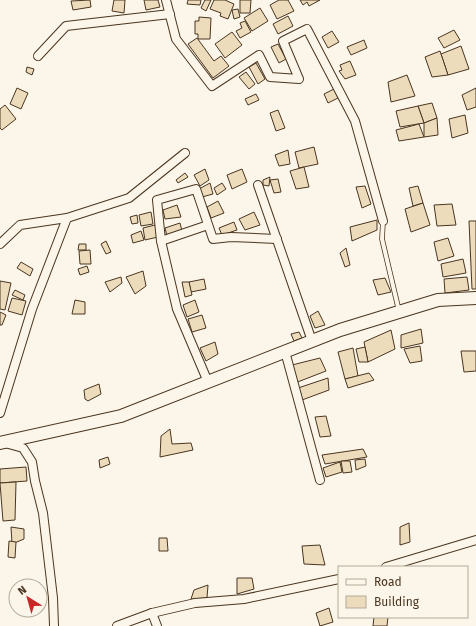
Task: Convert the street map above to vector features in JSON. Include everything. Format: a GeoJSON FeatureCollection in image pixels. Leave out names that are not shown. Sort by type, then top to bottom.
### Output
{"type":"FeatureCollection","features":[{"type":"Feature","properties":{"kind":"street"},"geometry":{"type":"LineString","coordinates":[[166,0],[176,39],[212,86],[259,55],[270,77],[299,79],[283,41],[307,29],[355,121],[383,221]]}},
{"type":"Feature","properties":{"kind":"street"},"geometry":{"type":"LineString","coordinates":[[38,56],[66,26],[170,14]]}},
{"type":"Feature","properties":{"kind":"street"},"geometry":{"type":"LineString","coordinates":[[0,244],[20,225],[67,218],[128,198],[185,153]]}},
{"type":"Feature","properties":{"kind":"street"},"geometry":{"type":"LineString","coordinates":[[258,185],[312,341]]}},
{"type":"Feature","properties":{"kind":"street"},"geometry":{"type":"LineString","coordinates":[[208,382],[177,309],[161,241],[157,200],[196,189],[213,239],[231,236],[277,239]]}},
{"type":"Feature","properties":{"kind":"street"},"geometry":{"type":"LineString","coordinates":[[0,413],[32,309],[67,218]]}},
{"type":"Feature","properties":{"kind":"street"},"geometry":{"type":"LineString","coordinates":[[161,241],[208,225]]}},
{"type":"Feature","properties":{"kind":"street"},"geometry":{"type":"LineString","coordinates":[[1,443],[122,416],[312,341],[399,311],[438,300],[476,298]]}},
{"type":"Feature","properties":{"kind":"street"},"geometry":{"type":"LineString","coordinates":[[287,351],[286,355],[320,480]]}},
{"type":"Feature","properties":{"kind":"street"},"geometry":{"type":"LineString","coordinates":[[1,443],[23,448],[32,462],[43,513],[53,598],[54,626]]}},
{"type":"Feature","properties":{"kind":"street"},"geometry":{"type":"LineString","coordinates":[[389,566],[476,540]]}},
{"type":"Feature","properties":{"kind":"street"},"geometry":{"type":"LineString","coordinates":[[117,626],[152,613],[195,603],[244,599],[338,579]]}},
{"type":"Feature","properties":{"kind":"street"},"geometry":{"type":"LineString","coordinates":[[152,613],[157,626]]}},
{"type":"Feature","properties":{"kind":"lane"},"geometry":{"type":"LineString","coordinates":[[383,221],[382,239],[399,311]]}},
{"type":"Feature","properties":{"kind":"building"},"geometry":{"type":"Polygon","coordinates":[[[90,0],[91,7],[73,10],[71,1],[90,0]]]}},
{"type":"Feature","properties":{"kind":"building"},"geometry":{"type":"Polygon","coordinates":[[[114,0],[125,0],[124,13],[112,11],[114,0]]]}},
{"type":"Feature","properties":{"kind":"building"},"geometry":{"type":"Polygon","coordinates":[[[144,0],[158,0],[160,7],[146,10],[144,0]]]}},
{"type":"Feature","properties":{"kind":"building"},"geometry":{"type":"Polygon","coordinates":[[[188,0],[201,0],[200,5],[187,4],[188,0]]]}},
{"type":"Feature","properties":{"kind":"building"},"geometry":{"type":"Polygon","coordinates":[[[205,0],[211,0],[206,11],[201,8],[205,0]]]}},
{"type":"Feature","properties":{"kind":"building"},"geometry":{"type":"Polygon","coordinates":[[[214,0],[225,0],[234,4],[228,19],[220,16],[221,13],[210,9],[214,0]]]}},
{"type":"Feature","properties":{"kind":"building"},"geometry":{"type":"Polygon","coordinates":[[[240,0],[251,0],[250,13],[240,13],[240,0]]]}},
{"type":"Feature","properties":{"kind":"building"},"geometry":{"type":"Polygon","coordinates":[[[279,0],[288,0],[294,11],[277,19],[270,5],[279,0]]]}},
{"type":"Feature","properties":{"kind":"building"},"geometry":{"type":"Polygon","coordinates":[[[300,0],[320,0],[309,6],[307,2],[303,5],[300,0]]]}},
{"type":"Feature","properties":{"kind":"building"},"geometry":{"type":"Polygon","coordinates":[[[260,8],[268,21],[252,31],[244,18],[260,8]]]}},
{"type":"Feature","properties":{"kind":"building"},"geometry":{"type":"Polygon","coordinates":[[[238,9],[240,17],[234,19],[232,10],[238,9]]]}},
{"type":"Feature","properties":{"kind":"building"},"geometry":{"type":"Polygon","coordinates":[[[288,16],[293,26],[278,34],[273,24],[288,16]]]}},
{"type":"Feature","properties":{"kind":"building"},"geometry":{"type":"Polygon","coordinates":[[[199,17],[211,18],[210,39],[198,39],[198,34],[195,34],[195,21],[199,21],[199,17]]]}},
{"type":"Feature","properties":{"kind":"building"},"geometry":{"type":"Polygon","coordinates":[[[245,21],[251,32],[240,38],[236,31],[242,28],[240,23],[245,21]]]}},
{"type":"Feature","properties":{"kind":"building"},"geometry":{"type":"Polygon","coordinates":[[[454,30],[460,40],[444,48],[438,38],[454,30]]]}},
{"type":"Feature","properties":{"kind":"building"},"geometry":{"type":"Polygon","coordinates":[[[332,31],[339,42],[328,48],[322,37],[332,31]]]}},
{"type":"Feature","properties":{"kind":"building"},"geometry":{"type":"Polygon","coordinates":[[[232,32],[242,45],[225,58],[215,44],[232,32]]]}},
{"type":"Feature","properties":{"kind":"building"},"geometry":{"type":"Polygon","coordinates":[[[197,38],[214,61],[221,56],[229,66],[213,78],[188,44],[197,38]]]}},
{"type":"Feature","properties":{"kind":"building"},"geometry":{"type":"Polygon","coordinates":[[[364,40],[367,48],[351,55],[347,47],[364,40]]]}},
{"type":"Feature","properties":{"kind":"building"},"geometry":{"type":"Polygon","coordinates":[[[278,44],[286,59],[279,63],[271,47],[278,44]]]}},
{"type":"Feature","properties":{"kind":"building"},"geometry":{"type":"Polygon","coordinates":[[[461,46],[469,69],[448,75],[441,54],[461,46]]]}},
{"type":"Feature","properties":{"kind":"building"},"geometry":{"type":"Polygon","coordinates":[[[440,51],[448,75],[432,77],[425,57],[440,51]]]}},
{"type":"Feature","properties":{"kind":"building"},"geometry":{"type":"Polygon","coordinates":[[[350,61],[356,75],[345,79],[339,71],[342,70],[340,65],[350,61]]]}},
{"type":"Feature","properties":{"kind":"building"},"geometry":{"type":"Polygon","coordinates":[[[256,63],[265,79],[258,84],[249,67],[256,63]]]}},
{"type":"Feature","properties":{"kind":"building"},"geometry":{"type":"Polygon","coordinates":[[[27,67],[34,69],[32,75],[26,72],[27,67]]]}},
{"type":"Feature","properties":{"kind":"building"},"geometry":{"type":"Polygon","coordinates":[[[246,72],[255,84],[249,89],[239,77],[246,72]]]}},
{"type":"Feature","properties":{"kind":"building"},"geometry":{"type":"Polygon","coordinates":[[[407,75],[415,96],[391,102],[388,82],[407,75]]]}},
{"type":"Feature","properties":{"kind":"building"},"geometry":{"type":"Polygon","coordinates":[[[17,88],[28,93],[21,109],[10,104],[17,88]]]}},
{"type":"Feature","properties":{"kind":"building"},"geometry":{"type":"Polygon","coordinates":[[[476,88],[476,107],[467,110],[462,95],[476,88]]]}},
{"type":"Feature","properties":{"kind":"building"},"geometry":{"type":"Polygon","coordinates":[[[334,89],[338,98],[328,103],[324,94],[334,89]]]}},
{"type":"Feature","properties":{"kind":"building"},"geometry":{"type":"Polygon","coordinates":[[[256,94],[259,100],[248,105],[245,99],[256,94]]]}},
{"type":"Feature","properties":{"kind":"building"},"geometry":{"type":"Polygon","coordinates":[[[432,103],[437,118],[424,123],[418,106],[432,103]]]}},
{"type":"Feature","properties":{"kind":"building"},"geometry":{"type":"Polygon","coordinates":[[[5,105],[16,119],[2,130],[0,128],[0,109],[5,105]]]}},
{"type":"Feature","properties":{"kind":"building"},"geometry":{"type":"Polygon","coordinates":[[[418,106],[424,123],[400,127],[396,111],[418,106]]]}},
{"type":"Feature","properties":{"kind":"building"},"geometry":{"type":"Polygon","coordinates":[[[278,110],[285,128],[276,131],[270,113],[278,110]]]}},
{"type":"Feature","properties":{"kind":"building"},"geometry":{"type":"Polygon","coordinates":[[[465,115],[468,133],[452,138],[449,119],[465,115]]]}},
{"type":"Feature","properties":{"kind":"building"},"geometry":{"type":"Polygon","coordinates":[[[437,118],[438,135],[424,137],[424,123],[437,118]]]}},
{"type":"Feature","properties":{"kind":"building"},"geometry":{"type":"Polygon","coordinates":[[[419,124],[424,137],[399,141],[396,130],[419,124]]]}},
{"type":"Feature","properties":{"kind":"building"},"geometry":{"type":"Polygon","coordinates":[[[314,147],[318,164],[299,168],[295,152],[314,147]]]}},
{"type":"Feature","properties":{"kind":"building"},"geometry":{"type":"Polygon","coordinates":[[[288,150],[290,164],[279,166],[275,155],[288,150]]]}},
{"type":"Feature","properties":{"kind":"building"},"geometry":{"type":"Polygon","coordinates":[[[304,167],[309,187],[296,189],[290,171],[304,167]]]}},
{"type":"Feature","properties":{"kind":"building"},"geometry":{"type":"Polygon","coordinates":[[[205,169],[209,180],[200,186],[194,175],[205,169]]]}},
{"type":"Feature","properties":{"kind":"building"},"geometry":{"type":"Polygon","coordinates":[[[242,169],[247,182],[232,189],[227,175],[242,169]]]}},
{"type":"Feature","properties":{"kind":"building"},"geometry":{"type":"Polygon","coordinates":[[[185,173],[188,177],[178,183],[176,180],[185,173]]]}},
{"type":"Feature","properties":{"kind":"building"},"geometry":{"type":"Polygon","coordinates":[[[270,177],[269,186],[263,185],[263,180],[270,177]]]}},
{"type":"Feature","properties":{"kind":"building"},"geometry":{"type":"Polygon","coordinates":[[[278,179],[281,192],[274,193],[270,180],[278,179]]]}},
{"type":"Feature","properties":{"kind":"building"},"geometry":{"type":"Polygon","coordinates":[[[210,183],[213,194],[202,197],[199,189],[210,183]]]}},
{"type":"Feature","properties":{"kind":"building"},"geometry":{"type":"Polygon","coordinates":[[[222,183],[226,189],[217,195],[214,188],[222,183]]]}},
{"type":"Feature","properties":{"kind":"building"},"geometry":{"type":"Polygon","coordinates":[[[365,186],[371,204],[362,208],[356,187],[365,186]]]}},
{"type":"Feature","properties":{"kind":"building"},"geometry":{"type":"Polygon","coordinates":[[[418,186],[423,203],[413,206],[409,188],[418,186]]]}},
{"type":"Feature","properties":{"kind":"building"},"geometry":{"type":"Polygon","coordinates":[[[218,201],[224,213],[211,218],[207,207],[218,201]]]}},
{"type":"Feature","properties":{"kind":"building"},"geometry":{"type":"Polygon","coordinates":[[[423,203],[430,225],[411,232],[405,209],[423,203]]]}},
{"type":"Feature","properties":{"kind":"building"},"geometry":{"type":"Polygon","coordinates":[[[452,204],[456,225],[437,226],[434,205],[452,204]]]}},
{"type":"Feature","properties":{"kind":"building"},"geometry":{"type":"Polygon","coordinates":[[[177,205],[181,217],[165,219],[163,210],[177,205]]]}},
{"type":"Feature","properties":{"kind":"building"},"geometry":{"type":"Polygon","coordinates":[[[151,212],[153,224],[141,226],[139,215],[151,212]]]}},
{"type":"Feature","properties":{"kind":"building"},"geometry":{"type":"Polygon","coordinates":[[[254,212],[260,225],[245,230],[239,219],[254,212]]]}},
{"type":"Feature","properties":{"kind":"building"},"geometry":{"type":"Polygon","coordinates":[[[137,215],[138,223],[132,224],[130,217],[137,215]]]}},
{"type":"Feature","properties":{"kind":"building"},"geometry":{"type":"Polygon","coordinates":[[[377,220],[377,230],[352,241],[350,227],[377,220]]]}},
{"type":"Feature","properties":{"kind":"building"},"geometry":{"type":"Polygon","coordinates":[[[469,221],[476,221],[476,289],[472,289],[469,221]]]}},
{"type":"Feature","properties":{"kind":"building"},"geometry":{"type":"Polygon","coordinates":[[[234,222],[237,230],[222,235],[219,228],[234,222]]]}},
{"type":"Feature","properties":{"kind":"building"},"geometry":{"type":"Polygon","coordinates":[[[180,223],[182,231],[167,236],[165,228],[180,223]]]}},
{"type":"Feature","properties":{"kind":"building"},"geometry":{"type":"Polygon","coordinates":[[[155,225],[158,237],[145,240],[143,228],[155,225]]]}},
{"type":"Feature","properties":{"kind":"building"},"geometry":{"type":"Polygon","coordinates":[[[141,231],[144,240],[133,243],[131,235],[141,231]]]}},
{"type":"Feature","properties":{"kind":"building"},"geometry":{"type":"Polygon","coordinates":[[[448,238],[454,256],[438,261],[434,242],[448,238]]]}},
{"type":"Feature","properties":{"kind":"building"},"geometry":{"type":"Polygon","coordinates":[[[106,241],[111,252],[106,254],[101,244],[106,241]]]}},
{"type":"Feature","properties":{"kind":"building"},"geometry":{"type":"Polygon","coordinates":[[[79,244],[86,244],[86,250],[78,250],[79,244]]]}},
{"type":"Feature","properties":{"kind":"building"},"geometry":{"type":"Polygon","coordinates":[[[346,248],[350,265],[345,267],[340,253],[346,248]]]}},
{"type":"Feature","properties":{"kind":"building"},"geometry":{"type":"Polygon","coordinates":[[[90,250],[91,264],[80,264],[79,251],[90,250]]]}},
{"type":"Feature","properties":{"kind":"building"},"geometry":{"type":"Polygon","coordinates":[[[463,259],[466,273],[443,277],[441,264],[463,259]]]}},
{"type":"Feature","properties":{"kind":"building"},"geometry":{"type":"Polygon","coordinates":[[[21,262],[33,269],[30,276],[17,268],[21,262]]]}},
{"type":"Feature","properties":{"kind":"building"},"geometry":{"type":"Polygon","coordinates":[[[87,266],[89,272],[80,275],[78,269],[87,266]]]}},
{"type":"Feature","properties":{"kind":"building"},"geometry":{"type":"Polygon","coordinates":[[[143,271],[146,286],[135,294],[126,277],[143,271]]]}},
{"type":"Feature","properties":{"kind":"building"},"geometry":{"type":"Polygon","coordinates":[[[121,277],[122,283],[110,292],[105,282],[121,277]]]}},
{"type":"Feature","properties":{"kind":"building"},"geometry":{"type":"Polygon","coordinates":[[[467,277],[469,290],[445,293],[444,279],[467,277]]]}},
{"type":"Feature","properties":{"kind":"building"},"geometry":{"type":"Polygon","coordinates":[[[385,278],[391,292],[378,295],[373,280],[385,278]]]}},
{"type":"Feature","properties":{"kind":"building"},"geometry":{"type":"Polygon","coordinates":[[[204,279],[206,289],[191,292],[189,282],[204,279]]]}},
{"type":"Feature","properties":{"kind":"building"},"geometry":{"type":"Polygon","coordinates":[[[0,281],[11,283],[5,310],[0,309],[0,281]]]}},
{"type":"Feature","properties":{"kind":"building"},"geometry":{"type":"Polygon","coordinates":[[[182,282],[189,282],[192,295],[185,297],[182,282]]]}},
{"type":"Feature","properties":{"kind":"building"},"geometry":{"type":"Polygon","coordinates":[[[15,290],[25,295],[23,300],[12,295],[15,290]]]}},
{"type":"Feature","properties":{"kind":"building"},"geometry":{"type":"Polygon","coordinates":[[[12,298],[26,301],[22,315],[8,311],[12,298]]]}},
{"type":"Feature","properties":{"kind":"building"},"geometry":{"type":"Polygon","coordinates":[[[75,300],[85,302],[85,314],[72,314],[75,300]]]}},
{"type":"Feature","properties":{"kind":"building"},"geometry":{"type":"Polygon","coordinates":[[[195,300],[199,312],[187,317],[183,305],[195,300]]]}},
{"type":"Feature","properties":{"kind":"building"},"geometry":{"type":"Polygon","coordinates":[[[318,311],[325,325],[315,328],[310,316],[318,311]]]}},
{"type":"Feature","properties":{"kind":"building"},"geometry":{"type":"Polygon","coordinates":[[[0,312],[6,315],[2,325],[0,325],[0,312]]]}},
{"type":"Feature","properties":{"kind":"building"},"geometry":{"type":"Polygon","coordinates":[[[202,315],[206,328],[192,332],[188,319],[202,315]]]}},
{"type":"Feature","properties":{"kind":"building"},"geometry":{"type":"Polygon","coordinates":[[[421,329],[423,343],[401,348],[401,335],[421,329]]]}},
{"type":"Feature","properties":{"kind":"building"},"geometry":{"type":"Polygon","coordinates":[[[391,330],[395,349],[368,362],[364,342],[391,330]]]}},
{"type":"Feature","properties":{"kind":"building"},"geometry":{"type":"Polygon","coordinates":[[[299,332],[302,338],[294,341],[291,334],[299,332]]]}},
{"type":"Feature","properties":{"kind":"building"},"geometry":{"type":"Polygon","coordinates":[[[215,342],[218,354],[206,361],[200,348],[215,342]]]}},
{"type":"Feature","properties":{"kind":"building"},"geometry":{"type":"Polygon","coordinates":[[[420,346],[422,361],[410,363],[404,349],[420,346]]]}},
{"type":"Feature","properties":{"kind":"building"},"geometry":{"type":"Polygon","coordinates":[[[365,347],[368,362],[359,362],[356,349],[365,347]]]}},
{"type":"Feature","properties":{"kind":"building"},"geometry":{"type":"Polygon","coordinates":[[[353,348],[358,376],[345,379],[338,352],[353,348]]]}},
{"type":"Feature","properties":{"kind":"building"},"geometry":{"type":"Polygon","coordinates":[[[461,351],[476,351],[476,371],[464,372],[461,351]]]}},
{"type":"Feature","properties":{"kind":"building"},"geometry":{"type":"Polygon","coordinates":[[[320,358],[326,371],[295,383],[292,365],[320,358]]]}},
{"type":"Feature","properties":{"kind":"building"},"geometry":{"type":"Polygon","coordinates":[[[369,373],[374,380],[348,388],[345,379],[369,373]]]}},
{"type":"Feature","properties":{"kind":"building"},"geometry":{"type":"Polygon","coordinates":[[[328,378],[329,390],[302,400],[298,388],[328,378]]]}},
{"type":"Feature","properties":{"kind":"building"},"geometry":{"type":"Polygon","coordinates":[[[99,384],[101,394],[88,401],[85,399],[84,390],[99,384]]]}},
{"type":"Feature","properties":{"kind":"building"},"geometry":{"type":"Polygon","coordinates":[[[326,416],[331,436],[320,437],[315,417],[326,416]]]}},
{"type":"Feature","properties":{"kind":"building"},"geometry":{"type":"Polygon","coordinates":[[[170,429],[172,444],[191,443],[193,450],[160,457],[161,436],[170,429]]]}},
{"type":"Feature","properties":{"kind":"building"},"geometry":{"type":"Polygon","coordinates":[[[363,449],[367,457],[325,464],[322,455],[363,449]]]}},
{"type":"Feature","properties":{"kind":"building"},"geometry":{"type":"Polygon","coordinates":[[[108,457],[110,464],[100,468],[99,460],[108,457]]]}},
{"type":"Feature","properties":{"kind":"building"},"geometry":{"type":"Polygon","coordinates":[[[365,459],[366,466],[356,470],[355,460],[365,459]]]}},
{"type":"Feature","properties":{"kind":"building"},"geometry":{"type":"Polygon","coordinates":[[[341,461],[350,461],[352,472],[343,473],[341,461]]]}},
{"type":"Feature","properties":{"kind":"building"},"geometry":{"type":"Polygon","coordinates":[[[340,462],[342,472],[326,477],[323,468],[340,462]]]}},
{"type":"Feature","properties":{"kind":"building"},"geometry":{"type":"Polygon","coordinates":[[[26,467],[27,481],[0,483],[0,469],[26,467]]]}},
{"type":"Feature","properties":{"kind":"building"},"geometry":{"type":"Polygon","coordinates":[[[16,482],[15,520],[3,521],[0,483],[16,482]]]}},
{"type":"Feature","properties":{"kind":"building"},"geometry":{"type":"Polygon","coordinates":[[[409,523],[410,542],[400,545],[400,527],[409,523]]]}},
{"type":"Feature","properties":{"kind":"building"},"geometry":{"type":"Polygon","coordinates":[[[11,527],[24,529],[24,539],[12,544],[11,527]]]}},
{"type":"Feature","properties":{"kind":"building"},"geometry":{"type":"Polygon","coordinates":[[[159,538],[167,538],[168,551],[159,551],[159,538]]]}},
{"type":"Feature","properties":{"kind":"building"},"geometry":{"type":"Polygon","coordinates":[[[9,541],[16,542],[15,558],[8,557],[9,541]]]}},
{"type":"Feature","properties":{"kind":"building"},"geometry":{"type":"Polygon","coordinates":[[[320,545],[325,565],[304,564],[302,546],[320,545]]]}},
{"type":"Feature","properties":{"kind":"building"},"geometry":{"type":"Polygon","coordinates":[[[237,578],[252,578],[254,589],[237,594],[237,578]]]}},
{"type":"Feature","properties":{"kind":"building"},"geometry":{"type":"Polygon","coordinates":[[[208,585],[207,598],[191,599],[194,590],[208,585]]]}},
{"type":"Feature","properties":{"kind":"building"},"geometry":{"type":"Polygon","coordinates":[[[329,608],[333,622],[320,626],[316,613],[329,608]]]}},
{"type":"Feature","properties":{"kind":"building"},"geometry":{"type":"Polygon","coordinates":[[[374,618],[388,618],[387,626],[373,626],[374,618]]]}}]}
